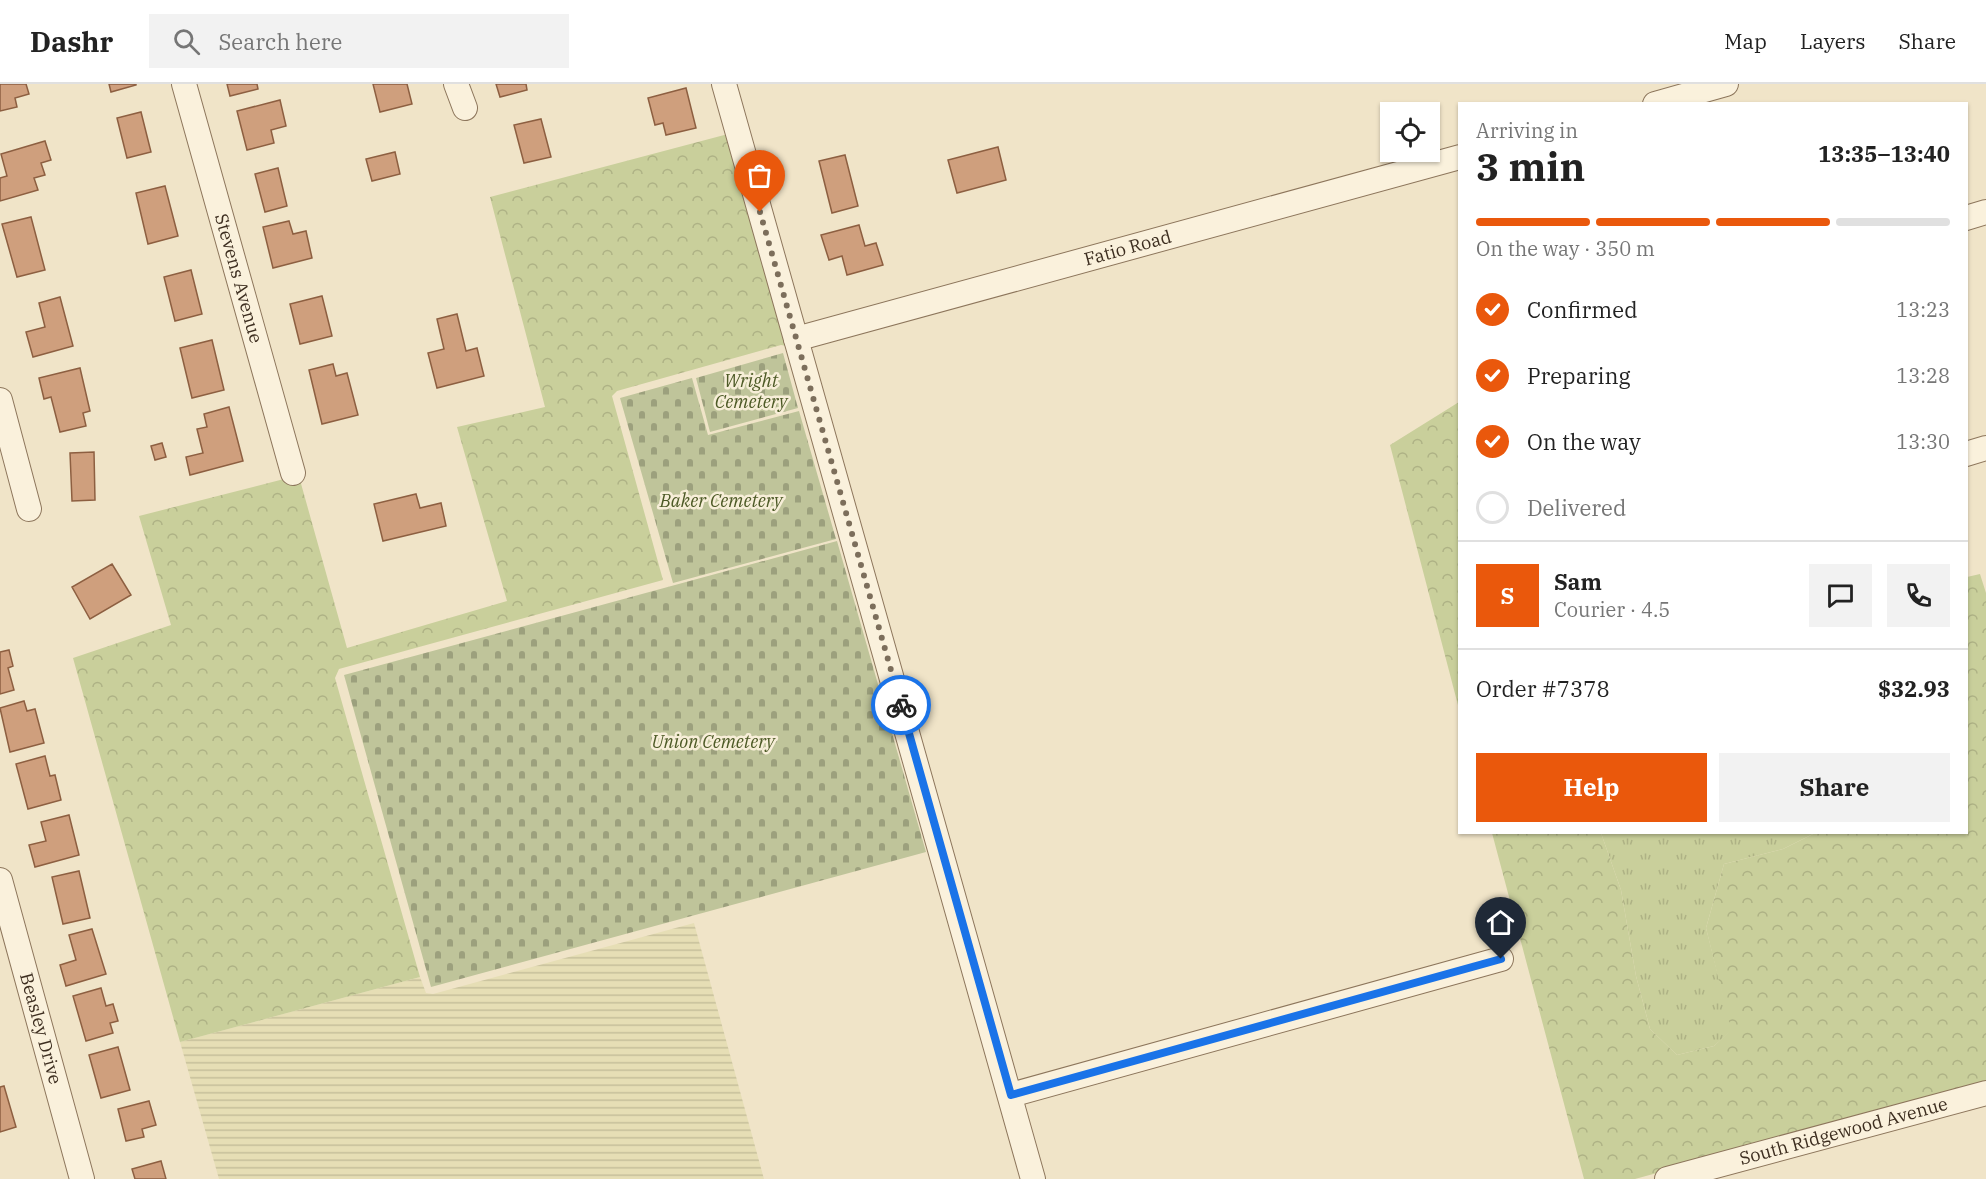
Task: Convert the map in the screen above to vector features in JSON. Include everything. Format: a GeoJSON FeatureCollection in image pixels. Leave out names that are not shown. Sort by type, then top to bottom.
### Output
{"type":"FeatureCollection","features":[{"type":"Feature","properties":{"kind":"street","name":"Stevens Avenue"},"geometry":{"type":"LineString","coordinates":[[184,84],[293,473]]}},
{"type":"Feature","properties":{"kind":"street"},"geometry":{"type":"LineString","coordinates":[[456,84],[465,108]]}},
{"type":"Feature","properties":{"kind":"street"},"geometry":{"type":"LineString","coordinates":[[724,84],[1033,1179]]}},
{"type":"Feature","properties":{"kind":"street"},"geometry":{"type":"LineString","coordinates":[[1662,102],[1726,84]]}},
{"type":"Feature","properties":{"kind":"street","name":"Fatio Road"},"geometry":{"type":"LineString","coordinates":[[795,339],[1458,158]]}},
{"type":"Feature","properties":{"kind":"street"},"geometry":{"type":"LineString","coordinates":[[1968,217],[1986,212]]}},
{"type":"Feature","properties":{"kind":"street"},"geometry":{"type":"LineString","coordinates":[[0,400],[29,509]]}},
{"type":"Feature","properties":{"kind":"street"},"geometry":{"type":"LineString","coordinates":[[1968,453],[1986,448]]}},
{"type":"Feature","properties":{"kind":"street","name":"Beasley Drive"},"geometry":{"type":"LineString","coordinates":[[0,880],[82,1179]]}},
{"type":"Feature","properties":{"kind":"street"},"geometry":{"type":"LineString","coordinates":[[1011,1095],[1501,959]]}},
{"type":"Feature","properties":{"kind":"street","name":"South Ridgewood Avenue"},"geometry":{"type":"LineString","coordinates":[[1667,1179],[1698,1175],[1986,1093]]}},
{"type":"Feature","properties":{"kind":"shaded area"},"geometry":{"type":"Polygon","coordinates":[[[694,923],[764,1179],[219,1179],[180,1042],[420,977],[426,993],[433,994],[694,923]]]}},
{"type":"Feature","properties":{"kind":"green space"},"geometry":{"type":"Polygon","coordinates":[[[728,134],[787,346],[781,345],[617,391],[612,396],[663,580],[339,669],[335,678],[420,977],[180,1042],[73,658],[171,625],[139,516],[284,479],[286,484],[300,480],[347,648],[507,601],[457,427],[545,407],[490,197],[728,134]]]}},
{"type":"Feature","properties":{"kind":"green space","name":"Wright Cemetery"},"geometry":{"type":"Polygon","coordinates":[[[783,353],[798,408],[710,432],[696,378],[783,353]]]}},
{"type":"Feature","properties":{"kind":"green space","name":"Baker Cemetery"},"geometry":{"type":"Polygon","coordinates":[[[692,378],[708,435],[799,411],[836,539],[673,583],[620,398],[692,378]]]}},
{"type":"Feature","properties":{"kind":"green space"},"geometry":{"type":"Polygon","coordinates":[[[1458,403],[1458,705],[1390,445],[1458,403]]]}},
{"type":"Feature","properties":{"kind":"green space","name":"Union Cemetery"},"geometry":{"type":"Polygon","coordinates":[[[837,541],[926,852],[431,987],[344,675],[837,541]]]}},
{"type":"Feature","properties":{"kind":"green space"},"geometry":{"type":"Polygon","coordinates":[[[1980,574],[1986,593],[1986,1083],[1635,1179],[1584,1179],[1492,834],[1601,834],[1621,890],[1636,976],[1650,1029],[1677,1055],[1714,1046],[1731,1030],[1706,928],[1724,864],[1783,849],[1813,834],[1968,834],[1968,577],[1980,574]]]}},
{"type":"Feature","properties":{"kind":"green space"},"geometry":{"type":"Polygon","coordinates":[[[1601,834],[1813,834],[1783,849],[1724,864],[1706,928],[1732,1030],[1714,1046],[1677,1055],[1650,1029],[1636,976],[1621,890],[1601,834]]]}},
{"type":"Feature","properties":{"kind":"building"},"geometry":{"type":"Polygon","coordinates":[[[0,84],[26,84],[29,94],[15,98],[17,107],[0,111],[0,84]]]}},
{"type":"Feature","properties":{"kind":"building"},"geometry":{"type":"Polygon","coordinates":[[[109,84],[136,84],[136,85],[111,92],[109,84]]]}},
{"type":"Feature","properties":{"kind":"building"},"geometry":{"type":"Polygon","coordinates":[[[227,84],[257,84],[258,89],[230,96],[227,84]]]}},
{"type":"Feature","properties":{"kind":"building"},"geometry":{"type":"Polygon","coordinates":[[[373,84],[407,84],[412,104],[380,112],[373,84]]]}},
{"type":"Feature","properties":{"kind":"building"},"geometry":{"type":"Polygon","coordinates":[[[496,84],[526,84],[527,90],[500,97],[496,84]]]}},
{"type":"Feature","properties":{"kind":"building"},"geometry":{"type":"Polygon","coordinates":[[[686,88],[696,128],[666,135],[663,123],[655,125],[648,98],[686,88]]]}},
{"type":"Feature","properties":{"kind":"building"},"geometry":{"type":"Polygon","coordinates":[[[280,100],[286,126],[271,130],[274,143],[247,150],[237,111],[280,100]]]}},
{"type":"Feature","properties":{"kind":"building"},"geometry":{"type":"Polygon","coordinates":[[[141,112],[151,152],[127,158],[117,118],[141,112]]]}},
{"type":"Feature","properties":{"kind":"building"},"geometry":{"type":"Polygon","coordinates":[[[541,119],[551,157],[524,163],[514,125],[541,119]]]}},
{"type":"Feature","properties":{"kind":"building"},"geometry":{"type":"Polygon","coordinates":[[[45,141],[51,160],[41,163],[45,175],[34,178],[38,190],[0,201],[0,178],[7,176],[1,154],[45,141]]]}},
{"type":"Feature","properties":{"kind":"building"},"geometry":{"type":"Polygon","coordinates":[[[998,147],[1006,180],[957,193],[948,160],[998,147]]]}},
{"type":"Feature","properties":{"kind":"building"},"geometry":{"type":"Polygon","coordinates":[[[395,152],[400,174],[372,181],[366,159],[395,152]]]}},
{"type":"Feature","properties":{"kind":"building"},"geometry":{"type":"Polygon","coordinates":[[[845,155],[858,206],[832,213],[819,161],[845,155]]]}},
{"type":"Feature","properties":{"kind":"building"},"geometry":{"type":"Polygon","coordinates":[[[278,168],[287,206],[265,212],[255,174],[278,168]]]}},
{"type":"Feature","properties":{"kind":"building"},"geometry":{"type":"Polygon","coordinates":[[[165,186],[178,236],[148,244],[136,193],[165,186]]]}},
{"type":"Feature","properties":{"kind":"building"},"geometry":{"type":"Polygon","coordinates":[[[31,217],[45,270],[17,277],[2,224],[31,217]]]}},
{"type":"Feature","properties":{"kind":"building"},"geometry":{"type":"Polygon","coordinates":[[[289,221],[293,234],[306,231],[312,258],[273,268],[263,227],[289,221]]]}},
{"type":"Feature","properties":{"kind":"building"},"geometry":{"type":"Polygon","coordinates":[[[859,225],[865,246],[876,243],[883,265],[847,275],[842,256],[829,260],[821,235],[859,225]]]}},
{"type":"Feature","properties":{"kind":"building"},"geometry":{"type":"Polygon","coordinates":[[[191,270],[202,314],[175,321],[164,277],[191,270]]]}},
{"type":"Feature","properties":{"kind":"building"},"geometry":{"type":"Polygon","coordinates":[[[322,296],[332,336],[300,344],[290,304],[322,296]]]}},
{"type":"Feature","properties":{"kind":"building"},"geometry":{"type":"Polygon","coordinates":[[[60,297],[73,346],[33,357],[26,332],[45,327],[39,303],[60,297]]]}},
{"type":"Feature","properties":{"kind":"building"},"geometry":{"type":"Polygon","coordinates":[[[457,314],[466,351],[477,348],[484,376],[437,388],[428,353],[444,349],[437,319],[457,314]]]}},
{"type":"Feature","properties":{"kind":"building"},"geometry":{"type":"Polygon","coordinates":[[[212,340],[224,390],[192,398],[180,348],[212,340]]]}},
{"type":"Feature","properties":{"kind":"building"},"geometry":{"type":"Polygon","coordinates":[[[333,364],[336,376],[347,373],[358,415],[322,424],[309,370],[333,364]]]}},
{"type":"Feature","properties":{"kind":"building"},"geometry":{"type":"Polygon","coordinates":[[[80,368],[90,411],[83,413],[86,426],[60,432],[51,397],[44,399],[39,378],[80,368]]]}},
{"type":"Feature","properties":{"kind":"building"},"geometry":{"type":"Polygon","coordinates":[[[229,407],[243,461],[190,475],[186,457],[203,453],[197,429],[207,427],[204,414],[229,407]]]}},
{"type":"Feature","properties":{"kind":"building"},"geometry":{"type":"Polygon","coordinates":[[[162,443],[166,457],[155,460],[151,446],[162,443]]]}},
{"type":"Feature","properties":{"kind":"building"},"geometry":{"type":"Polygon","coordinates":[[[94,452],[95,500],[72,501],[70,453],[94,452]]]}},
{"type":"Feature","properties":{"kind":"building"},"geometry":{"type":"Polygon","coordinates":[[[416,494],[420,508],[441,503],[446,526],[383,541],[374,504],[416,494]]]}},
{"type":"Feature","properties":{"kind":"building"},"geometry":{"type":"Polygon","coordinates":[[[112,564],[131,595],[90,619],[72,587],[112,564]]]}},
{"type":"Feature","properties":{"kind":"building"},"geometry":{"type":"Polygon","coordinates":[[[9,650],[13,666],[8,668],[14,690],[0,694],[0,652],[9,650]]]}},
{"type":"Feature","properties":{"kind":"building"},"geometry":{"type":"Polygon","coordinates":[[[24,701],[27,711],[35,709],[44,743],[10,752],[0,708],[24,701]]]}},
{"type":"Feature","properties":{"kind":"building"},"geometry":{"type":"Polygon","coordinates":[[[45,756],[50,776],[55,775],[61,800],[28,809],[16,764],[45,756]]]}},
{"type":"Feature","properties":{"kind":"building"},"geometry":{"type":"Polygon","coordinates":[[[69,815],[79,855],[35,867],[29,845],[46,841],[41,822],[69,815]]]}},
{"type":"Feature","properties":{"kind":"building"},"geometry":{"type":"Polygon","coordinates":[[[79,871],[90,918],[63,924],[52,877],[79,871]]]}},
{"type":"Feature","properties":{"kind":"building"},"geometry":{"type":"Polygon","coordinates":[[[92,929],[106,974],[66,986],[60,965],[76,960],[69,935],[92,929]]]}},
{"type":"Feature","properties":{"kind":"building"},"geometry":{"type":"Polygon","coordinates":[[[101,988],[106,1006],[113,1004],[118,1021],[110,1023],[113,1033],[86,1041],[73,996],[101,988]]]}},
{"type":"Feature","properties":{"kind":"building"},"geometry":{"type":"Polygon","coordinates":[[[118,1047],[130,1090],[101,1098],[89,1055],[118,1047]]]}},
{"type":"Feature","properties":{"kind":"building"},"geometry":{"type":"Polygon","coordinates":[[[4,1086],[16,1127],[0,1132],[0,1087],[4,1086]]]}},
{"type":"Feature","properties":{"kind":"building"},"geometry":{"type":"Polygon","coordinates":[[[149,1101],[156,1125],[142,1129],[144,1137],[126,1141],[118,1109],[149,1101]]]}},
{"type":"Feature","properties":{"kind":"building"},"geometry":{"type":"Polygon","coordinates":[[[161,1161],[166,1179],[135,1179],[132,1169],[161,1161]]]}},
{"type":"Feature","properties":{"kind":"way so far"},"geometry":{"type":"LineString","coordinates":[[760,212],[901,705]]}},
{"type":"Feature","properties":{"kind":"route"},"geometry":{"type":"LineString","coordinates":[[901,705],[1011,1095],[1501,959]]}}]}
